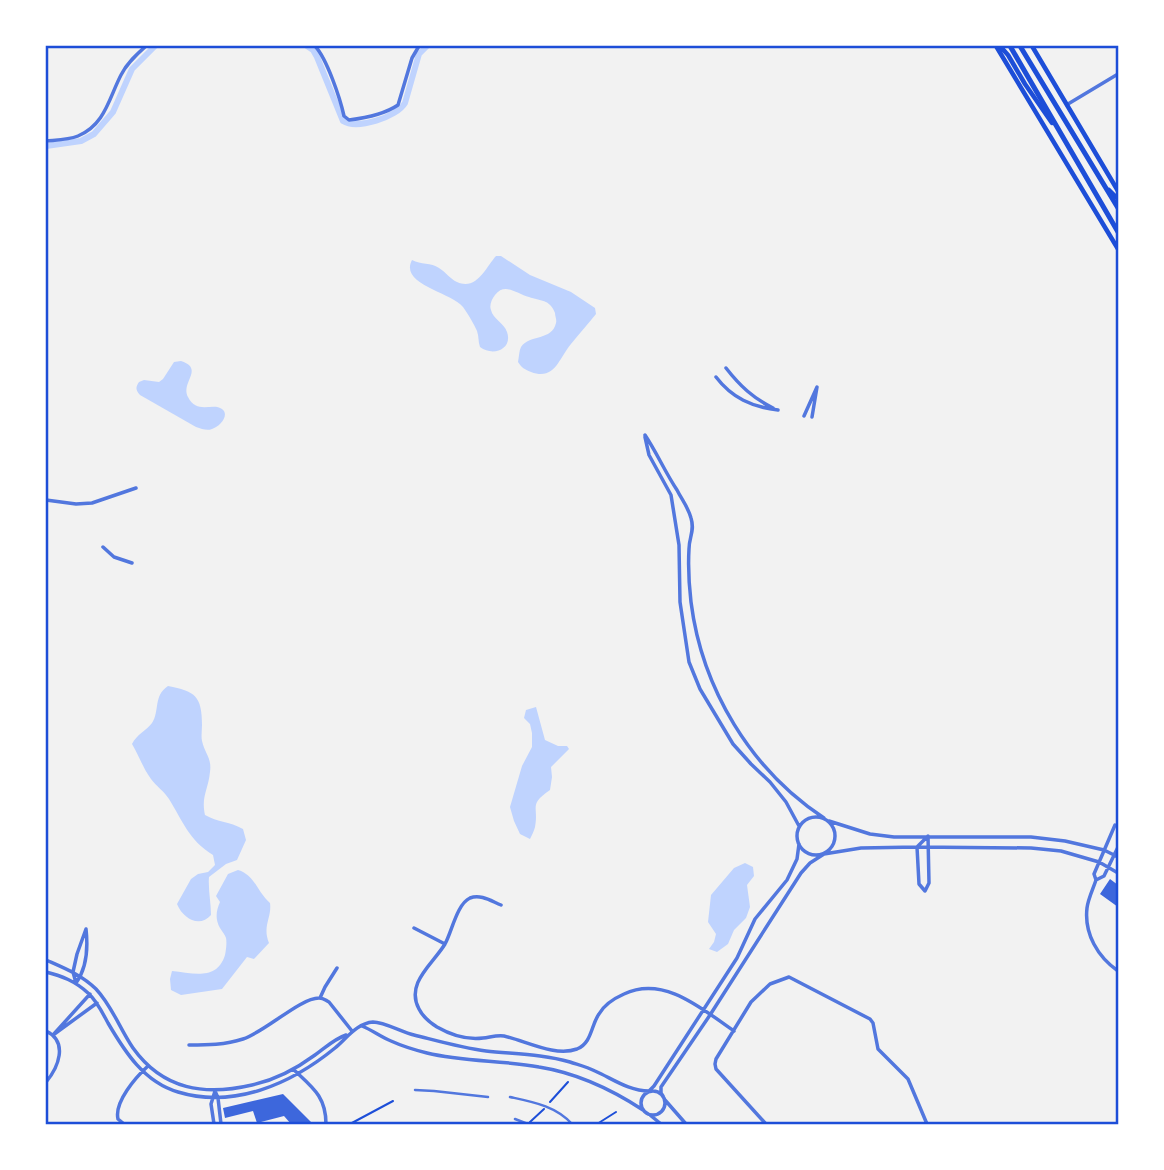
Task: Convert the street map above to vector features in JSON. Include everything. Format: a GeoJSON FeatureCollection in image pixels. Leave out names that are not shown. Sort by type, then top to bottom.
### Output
{"type":"FeatureCollection","features":[{"type":"Feature","properties":{"kind":"highway"},"geometry":{"type":"LineString","coordinates":[[1010,46],[1118,232]]}},
{"type":"Feature","properties":{"kind":"highway"},"geometry":{"type":"LineString","coordinates":[[1020,46],[1118,208]]}},
{"type":"Feature","properties":{"kind":"main road"},"geometry":{"type":"LineString","coordinates":[[998,46],[1009,55],[1025,84],[1065,142]]}},
{"type":"Feature","properties":{"kind":"main road"},"geometry":{"type":"LineString","coordinates":[[998,46],[1118,249]]}},
{"type":"Feature","properties":{"kind":"main road"},"geometry":{"type":"LineString","coordinates":[[1032,46],[1118,191]]}},
{"type":"Feature","properties":{"kind":"main road"},"geometry":{"type":"LineString","coordinates":[[1106,187],[1118,199]]}},
{"type":"Feature","properties":{"kind":"street"},"geometry":{"type":"LineString","coordinates":[[46,141],[75,137],[91,130],[107,108],[122,73],[146,46]]}},
{"type":"Feature","properties":{"kind":"street"},"geometry":{"type":"LineString","coordinates":[[315,46],[321,52],[344,116],[349,120],[398,105],[412,58],[419,46]]}},
{"type":"Feature","properties":{"kind":"street"},"geometry":{"type":"LineString","coordinates":[[1068,104],[1118,74]]}},
{"type":"Feature","properties":{"kind":"street"},"geometry":{"type":"LineString","coordinates":[[716,377],[724,387],[747,403],[778,410],[740,386],[726,368]]}},
{"type":"Feature","properties":{"kind":"street"},"geometry":{"type":"LineString","coordinates":[[804,416],[817,387],[812,417]]}},
{"type":"Feature","properties":{"kind":"street"},"geometry":{"type":"LineString","coordinates":[[799,826],[786,802],[770,782],[733,744],[700,689],[689,662],[680,601],[679,545],[671,495],[649,455],[645,435],[685,501],[692,522],[693,534],[689,545],[691,602],[704,663],[743,738],[774,778],[800,802],[829,821],[882,836],[1031,837],[1065,841],[1104,850],[1117,856]]}},
{"type":"Feature","properties":{"kind":"street"},"geometry":{"type":"LineString","coordinates":[[46,500],[92,503],[136,488]]}},
{"type":"Feature","properties":{"kind":"street"},"geometry":{"type":"LineString","coordinates":[[103,547],[114,557],[132,563]]}},
{"type":"Feature","properties":{"kind":"street"},"geometry":{"type":"LineString","coordinates":[[770,782],[774,778]]}},
{"type":"Feature","properties":{"kind":"street"},"geometry":{"type":"LineString","coordinates":[[643,1110],[642,1099],[654,1086],[737,958],[755,919],[787,880],[797,859],[799,826],[810,818],[824,818]]}},
{"type":"Feature","properties":{"kind":"street"},"geometry":{"type":"LineString","coordinates":[[649,1114],[661,1112],[664,1098],[661,1087],[793,885],[810,863],[831,849],[836,835],[829,821]]}},
{"type":"Feature","properties":{"kind":"street"},"geometry":{"type":"LineString","coordinates":[[1115,825],[1094,874],[1096,880],[1087,907],[1089,934],[1094,946],[1102,958],[1118,971]]}},
{"type":"Feature","properties":{"kind":"street"},"geometry":{"type":"LineString","coordinates":[[928,836],[929,883],[925,891],[919,884],[917,847],[928,836]]}},
{"type":"Feature","properties":{"kind":"street"},"geometry":{"type":"LineString","coordinates":[[799,844],[803,850],[817,855],[861,848],[928,846],[1061,850],[1099,862],[1118,873]]}},
{"type":"Feature","properties":{"kind":"street"},"geometry":{"type":"LineString","coordinates":[[1096,880],[1104,876],[1117,856],[1118,847]]}},
{"type":"Feature","properties":{"kind":"street"},"geometry":{"type":"LineString","coordinates":[[787,880],[793,885]]}},
{"type":"Feature","properties":{"kind":"street"},"geometry":{"type":"LineString","coordinates":[[500,905],[482,897],[468,899],[461,906],[445,944],[419,978],[414,991],[415,1002],[427,1020],[440,1029],[460,1037],[472,1039],[504,1036],[538,1047],[569,1051],[583,1046],[589,1040],[599,1014],[610,1002],[636,988],[651,988],[691,1001],[734,1031]]}},
{"type":"Feature","properties":{"kind":"street"},"geometry":{"type":"LineString","coordinates":[[414,928],[445,944]]}},
{"type":"Feature","properties":{"kind":"street"},"geometry":{"type":"LineString","coordinates":[[86,929],[87,949],[81,977],[76,983],[73,972],[86,929]]}},
{"type":"Feature","properties":{"kind":"street"},"geometry":{"type":"LineString","coordinates":[[737,958],[744,962]]}},
{"type":"Feature","properties":{"kind":"street"},"geometry":{"type":"LineString","coordinates":[[46,960],[73,972],[95,988],[148,1066],[172,1082],[201,1090],[215,1091],[255,1085],[272,1079],[293,1069],[333,1041],[373,1022],[401,1032],[463,1046],[564,1060],[592,1069],[637,1091],[657,1091],[686,1125]]}},
{"type":"Feature","properties":{"kind":"street"},"geometry":{"type":"LineString","coordinates":[[320,998],[337,968]]}},
{"type":"Feature","properties":{"kind":"street"},"geometry":{"type":"LineString","coordinates":[[46,972],[65,977],[90,994],[127,1053],[142,1071],[167,1088],[199,1097],[218,1098],[275,1086],[298,1074],[332,1050],[350,1033]]}},
{"type":"Feature","properties":{"kind":"street"},"geometry":{"type":"LineString","coordinates":[[766,1125],[716,1069],[715,1064],[756,997],[770,984],[789,977],[870,1019],[878,1049],[908,1079],[927,1125]]}},
{"type":"Feature","properties":{"kind":"street"},"geometry":{"type":"LineString","coordinates":[[53,1035],[90,994]]}},
{"type":"Feature","properties":{"kind":"street"},"geometry":{"type":"LineString","coordinates":[[188,1045],[213,1045],[242,1040],[310,1000],[320,998],[329,1003],[350,1033]]}},
{"type":"Feature","properties":{"kind":"street"},"geometry":{"type":"LineString","coordinates":[[53,1035],[97,1003]]}},
{"type":"Feature","properties":{"kind":"street"},"geometry":{"type":"LineString","coordinates":[[362,1026],[394,1042],[426,1052],[561,1071],[595,1084],[643,1110],[661,1125]]}},
{"type":"Feature","properties":{"kind":"street"},"geometry":{"type":"LineString","coordinates":[[46,1031],[53,1035],[59,1057],[55,1071],[46,1082]]}},
{"type":"Feature","properties":{"kind":"street"},"geometry":{"type":"LineString","coordinates":[[124,1125],[118,1119],[117,1111],[131,1084],[148,1066]]}},
{"type":"Feature","properties":{"kind":"street"},"geometry":{"type":"LineString","coordinates":[[293,1069],[320,1097],[327,1125]]}},
{"type":"Feature","properties":{"kind":"street"},"geometry":{"type":"LineString","coordinates":[[415,1090],[488,1097]]}},
{"type":"Feature","properties":{"kind":"street"},"geometry":{"type":"LineString","coordinates":[[215,1091],[221,1125]]}},
{"type":"Feature","properties":{"kind":"street"},"geometry":{"type":"LineString","coordinates":[[214,1125],[212,1098],[215,1091]]}},
{"type":"Feature","properties":{"kind":"street"},"geometry":{"type":"LineString","coordinates":[[510,1097],[537,1102],[553,1110],[572,1125]]}},
{"type":"Feature","properties":{"kind":"street"},"geometry":{"type":"LineString","coordinates":[[515,1119],[528,1125]]}},
{"type":"Feature","properties":{"kind":"path"},"geometry":{"type":"LineString","coordinates":[[350,1125],[393,1101]]}},
{"type":"Feature","properties":{"kind":"path"},"geometry":{"type":"LineString","coordinates":[[597,1125],[616,1112]]}},
{"type":"Feature","properties":{"kind":"water"},"geometry":{"type":"Polygon","coordinates":[[[496,256],[501,256],[530,275],[571,292],[595,308],[596,314],[551,371],[539,374],[531,372],[518,362],[520,349],[525,343],[554,329],[555,313],[547,303],[507,289],[499,291],[490,308],[506,329],[507,343],[501,350],[485,350],[480,347],[477,331],[463,307],[419,282],[410,269],[412,260],[433,265],[464,284],[475,281],[496,256]]]}},
{"type":"Feature","properties":{"kind":"water"},"geometry":{"type":"Polygon","coordinates":[[[181,361],[191,368],[186,391],[192,402],[200,407],[218,407],[224,412],[223,420],[215,428],[206,430],[196,427],[138,392],[139,382],[159,382],[174,362],[181,361]]]}},
{"type":"Feature","properties":{"kind":"water"},"geometry":{"type":"Polygon","coordinates":[[[168,686],[191,693],[200,707],[202,741],[210,767],[204,798],[205,815],[243,829],[246,840],[237,860],[226,864],[209,877],[211,915],[202,921],[187,918],[177,904],[191,879],[208,872],[215,865],[213,855],[192,837],[167,796],[148,775],[132,744],[152,723],[160,694],[168,686]]]}},
{"type":"Feature","properties":{"kind":"water"},"geometry":{"type":"Polygon","coordinates":[[[536,707],[545,740],[558,746],[567,746],[569,749],[551,767],[550,790],[537,803],[535,827],[530,839],[520,834],[510,807],[522,766],[532,747],[530,724],[524,718],[526,710],[536,707]]]}},
{"type":"Feature","properties":{"kind":"water"},"geometry":{"type":"Polygon","coordinates":[[[745,863],[753,867],[754,876],[747,885],[750,907],[746,918],[734,930],[728,944],[717,952],[709,949],[716,934],[708,922],[711,895],[734,868],[745,863]]]}},
{"type":"Feature","properties":{"kind":"water"},"geometry":{"type":"Polygon","coordinates":[[[238,870],[252,880],[270,903],[266,932],[269,943],[254,959],[247,957],[222,989],[181,995],[171,990],[172,971],[203,974],[216,969],[221,963],[225,955],[226,937],[217,921],[220,902],[216,896],[228,874],[238,870]]]}},
{"type":"Feature","properties":{"kind":"building"},"geometry":{"type":"Polygon","coordinates":[[[1110,879],[1118,885],[1118,907],[1100,894],[1110,879]]]}},
{"type":"Feature","properties":{"kind":"building"},"geometry":{"type":"Polygon","coordinates":[[[283,1094],[311,1122],[291,1124],[284,1116],[257,1123],[253,1111],[225,1118],[223,1108],[283,1094]]]}},
{"type":"Feature","properties":{"kind":"waterway"},"geometry":{"type":"LineString","coordinates":[[46,146],[81,141],[94,134],[113,112],[132,69],[155,46]]}},
{"type":"Feature","properties":{"kind":"waterway"},"geometry":{"type":"LineString","coordinates":[[307,46],[317,57],[343,121],[357,124],[376,121],[401,108],[405,103],[419,54],[427,46]]}}]}
